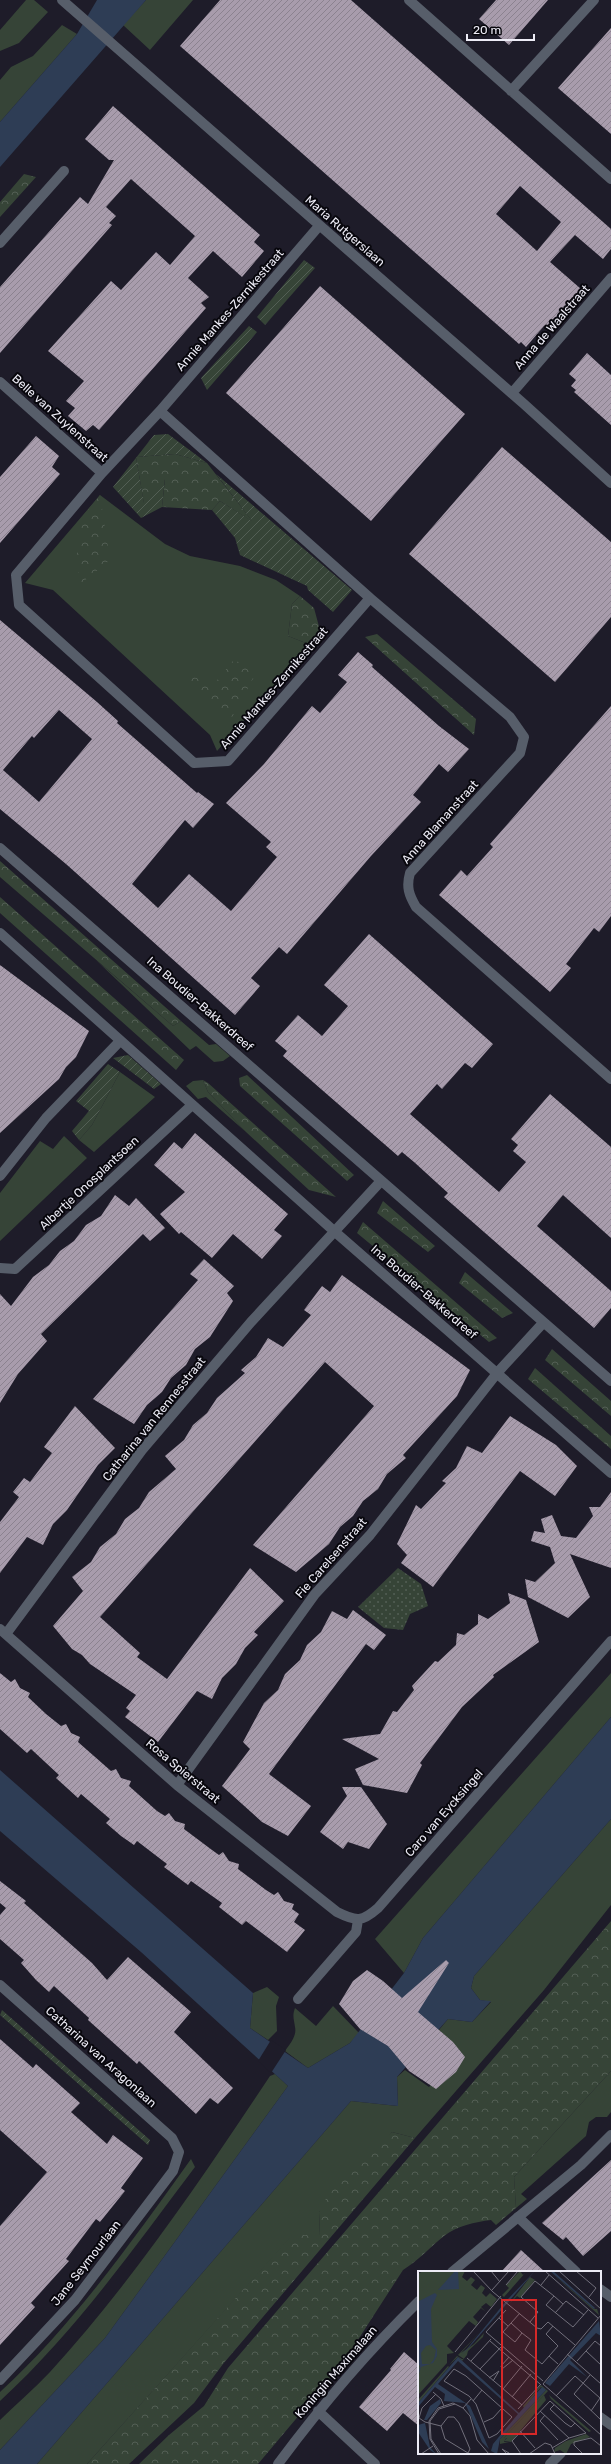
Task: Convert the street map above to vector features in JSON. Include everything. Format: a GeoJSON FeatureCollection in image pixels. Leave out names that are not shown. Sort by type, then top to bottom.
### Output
{"type":"FeatureCollection","features":[{"type":"Feature","properties":{"kind":"street","name":"Maria Rutgerslaan"},"geometry":{"type":"LineString","coordinates":[[62,0],[512,393],[611,483]]}},
{"type":"Feature","properties":{"kind":"street"},"geometry":{"type":"LineString","coordinates":[[410,0],[611,179]]}},
{"type":"Feature","properties":{"kind":"street"},"geometry":{"type":"LineString","coordinates":[[511,91],[594,0]]}},
{"type":"Feature","properties":{"kind":"street"},"geometry":{"type":"LineString","coordinates":[[0,243],[64,171]]}},
{"type":"Feature","properties":{"kind":"street","name":"Annie Mankes-Zernikestraat"},"geometry":{"type":"LineString","coordinates":[[319,226],[160,411],[102,473],[16,575],[19,605],[194,763],[228,761],[370,598]]}},
{"type":"Feature","properties":{"kind":"street","name":"Anna de Waalstraat"},"geometry":{"type":"LineString","coordinates":[[512,393],[611,278]]}},
{"type":"Feature","properties":{"kind":"street","name":"Belle van Zuylenstraat"},"geometry":{"type":"LineString","coordinates":[[0,382],[102,473]]}},
{"type":"Feature","properties":{"kind":"street"},"geometry":{"type":"LineString","coordinates":[[160,411],[370,598]]}},
{"type":"Feature","properties":{"kind":"street","name":"Anna Blamanstraat"},"geometry":{"type":"LineString","coordinates":[[370,598],[510,717],[524,737],[520,753],[410,873],[407,882],[409,894],[416,907],[611,1079]]}},
{"type":"Feature","properties":{"kind":"street","name":"Ina Boudier-Bakkerdreef"},"geometry":{"type":"LineString","coordinates":[[0,848],[611,1381]]}},
{"type":"Feature","properties":{"kind":"street","name":"Ina Boudier-Bakkerdreef"},"geometry":{"type":"LineString","coordinates":[[0,933],[334,1231],[498,1372],[611,1473]]}},
{"type":"Feature","properties":{"kind":"street"},"geometry":{"type":"LineString","coordinates":[[0,1176],[46,1118],[120,1041]]}},
{"type":"Feature","properties":{"kind":"street","name":"Albertje Onosplantsoen"},"geometry":{"type":"LineString","coordinates":[[0,1268],[15,1269],[192,1105]]}},
{"type":"Feature","properties":{"kind":"street"},"geometry":{"type":"LineString","coordinates":[[334,1231],[381,1181]]}},
{"type":"Feature","properties":{"kind":"street","name":"Catharina van Rennesstraat"},"geometry":{"type":"LineString","coordinates":[[3,1632],[143,1449],[251,1322],[334,1231]]}},
{"type":"Feature","properties":{"kind":"street"},"geometry":{"type":"LineString","coordinates":[[498,1372],[543,1323]]}},
{"type":"Feature","properties":{"kind":"street","name":"Fie Carelsenstraat"},"geometry":{"type":"LineString","coordinates":[[177,1785],[315,1594],[370,1535],[498,1372]]}},
{"type":"Feature","properties":{"kind":"street","name":"Rosa Spierstraat"},"geometry":{"type":"LineString","coordinates":[[3,1632],[177,1785],[337,1912],[358,1920]]}},
{"type":"Feature","properties":{"kind":"street","name":"Caro van Eycksingel"},"geometry":{"type":"LineString","coordinates":[[358,1920],[366,1918],[378,1908],[611,1641]]}},
{"type":"Feature","properties":{"kind":"street"},"geometry":{"type":"LineString","coordinates":[[298,1999],[356,1932],[358,1920]]}},
{"type":"Feature","properties":{"kind":"street","name":"Catharina van Aragonlaan"},"geometry":{"type":"LineString","coordinates":[[0,1985],[172,2138],[179,2152]]}},
{"type":"Feature","properties":{"kind":"street"},"geometry":{"type":"LineString","coordinates":[[453,2271],[581,2165],[611,2135]]}},
{"type":"Feature","properties":{"kind":"street","name":"Jane Seymourlaan"},"geometry":{"type":"LineString","coordinates":[[0,2380],[27,2354],[75,2300],[173,2171],[179,2152]]}},
{"type":"Feature","properties":{"kind":"street"},"geometry":{"type":"LineString","coordinates":[[518,2218],[575,2271]]}},
{"type":"Feature","properties":{"kind":"street"},"geometry":{"type":"LineString","coordinates":[[601,2290],[611,2296]]}},
{"type":"Feature","properties":{"kind":"street","name":"Koningin Maximalaan"},"geometry":{"type":"LineString","coordinates":[[278,2464],[318,2411],[373,2346],[418,2302]]}},
{"type":"Feature","properties":{"kind":"street"},"geometry":{"type":"LineString","coordinates":[[318,2411],[375,2464]]}},
{"type":"Feature","properties":{"kind":"street"},"geometry":{"type":"LineString","coordinates":[[550,2464],[559,2454]]}},
{"type":"Feature","properties":{"kind":"green space"},"geometry":{"type":"Polygon","coordinates":[[[26,0],[34,0],[48,12],[19,43],[0,51],[0,30],[26,0]]]}},
{"type":"Feature","properties":{"kind":"green space"},"geometry":{"type":"Polygon","coordinates":[[[146,0],[193,0],[150,50],[123,25],[146,0]]]}},
{"type":"Feature","properties":{"kind":"green space"},"geometry":{"type":"Polygon","coordinates":[[[62,25],[77,34],[0,122],[0,80],[11,67],[33,56],[62,25]]]}},
{"type":"Feature","properties":{"kind":"green space"},"geometry":{"type":"Polygon","coordinates":[[[24,174],[36,177],[0,217],[0,202],[24,174]]]}},
{"type":"Feature","properties":{"kind":"green space"},"geometry":{"type":"Polygon","coordinates":[[[304,260],[315,268],[265,325],[257,317],[304,260]]]}},
{"type":"Feature","properties":{"kind":"green space"},"geometry":{"type":"Polygon","coordinates":[[[249,326],[257,332],[207,390],[201,378],[249,326]]]}},
{"type":"Feature","properties":{"kind":"green space"},"geometry":{"type":"Polygon","coordinates":[[[168,434],[207,463],[175,454],[137,457],[154,435],[168,434]]]}},
{"type":"Feature","properties":{"kind":"green space"},"geometry":{"type":"Polygon","coordinates":[[[175,454],[207,463],[253,522],[220,501],[212,510],[162,507],[165,479],[144,504],[136,457],[175,454]]]}},
{"type":"Feature","properties":{"kind":"green space"},"geometry":{"type":"Polygon","coordinates":[[[136,458],[144,503],[165,478],[162,507],[141,518],[113,487],[136,458]]]}},
{"type":"Feature","properties":{"kind":"green space"},"geometry":{"type":"Polygon","coordinates":[[[216,474],[352,590],[333,612],[308,590],[307,586],[240,555],[235,538],[212,510],[220,501],[252,521],[216,474]]]}},
{"type":"Feature","properties":{"kind":"green space"},"geometry":{"type":"Polygon","coordinates":[[[100,495],[165,544],[190,556],[240,566],[276,580],[300,596],[292,604],[288,636],[311,645],[217,751],[210,735],[53,590],[25,583],[100,495]]]}},
{"type":"Feature","properties":{"kind":"green space"},"geometry":{"type":"Polygon","coordinates":[[[100,495],[110,560],[79,585],[77,554],[83,516],[100,495]]]}},
{"type":"Feature","properties":{"kind":"green space"},"geometry":{"type":"Polygon","coordinates":[[[300,596],[314,608],[321,634],[311,645],[288,636],[292,604],[300,596]]]}},
{"type":"Feature","properties":{"kind":"green space"},"geometry":{"type":"Polygon","coordinates":[[[377,634],[476,719],[474,735],[365,637],[377,634]]]}},
{"type":"Feature","properties":{"kind":"green space"},"geometry":{"type":"Polygon","coordinates":[[[233,661],[260,666],[231,719],[179,672],[214,684],[233,661]]]}},
{"type":"Feature","properties":{"kind":"green space"},"geometry":{"type":"Polygon","coordinates":[[[0,861],[181,1021],[173,1026],[0,877],[0,861]]]}},
{"type":"Feature","properties":{"kind":"green space"},"geometry":{"type":"Polygon","coordinates":[[[0,897],[184,1060],[176,1070],[0,913],[0,897]]]}},
{"type":"Feature","properties":{"kind":"green space"},"geometry":{"type":"Polygon","coordinates":[[[96,960],[173,1026],[181,1021],[209,1045],[216,1044],[230,1056],[223,1061],[214,1062],[196,1046],[190,1050],[96,960]]]}},
{"type":"Feature","properties":{"kind":"green space"},"geometry":{"type":"Polygon","coordinates":[[[128,1055],[161,1084],[154,1089],[113,1058],[128,1055]]]}},
{"type":"Feature","properties":{"kind":"green space"},"geometry":{"type":"Polygon","coordinates":[[[108,1064],[120,1072],[92,1125],[79,1140],[72,1131],[89,1111],[76,1101],[108,1064]]]}},
{"type":"Feature","properties":{"kind":"green space"},"geometry":{"type":"Polygon","coordinates":[[[120,1072],[155,1097],[94,1152],[79,1140],[92,1125],[120,1072]]]}},
{"type":"Feature","properties":{"kind":"green space"},"geometry":{"type":"Polygon","coordinates":[[[247,1075],[354,1175],[347,1181],[240,1086],[239,1078],[247,1075]]]}},
{"type":"Feature","properties":{"kind":"green space"},"geometry":{"type":"Polygon","coordinates":[[[203,1080],[208,1092],[246,1132],[206,1097],[198,1099],[186,1086],[193,1081],[203,1080]]]}},
{"type":"Feature","properties":{"kind":"green space"},"geometry":{"type":"Polygon","coordinates":[[[203,1080],[336,1197],[309,1190],[246,1132],[208,1092],[203,1080]]]}},
{"type":"Feature","properties":{"kind":"green space"},"geometry":{"type":"Polygon","coordinates":[[[64,1136],[87,1158],[0,1241],[0,1193],[40,1141],[53,1149],[64,1136]]]}},
{"type":"Feature","properties":{"kind":"green space"},"geometry":{"type":"Polygon","coordinates":[[[383,1201],[435,1246],[428,1252],[377,1213],[383,1201]]]}},
{"type":"Feature","properties":{"kind":"green space"},"geometry":{"type":"Polygon","coordinates":[[[363,1222],[497,1338],[489,1342],[357,1233],[363,1222]]]}},
{"type":"Feature","properties":{"kind":"green space"},"geometry":{"type":"Polygon","coordinates":[[[465,1272],[513,1313],[502,1318],[459,1283],[465,1272]]]}},
{"type":"Feature","properties":{"kind":"green space"},"geometry":{"type":"Polygon","coordinates":[[[552,1349],[611,1401],[611,1416],[545,1360],[552,1349]]]}},
{"type":"Feature","properties":{"kind":"green space"},"geometry":{"type":"Polygon","coordinates":[[[535,1368],[611,1436],[611,1449],[528,1379],[535,1368]]]}},
{"type":"Feature","properties":{"kind":"green space"},"geometry":{"type":"Polygon","coordinates":[[[398,1568],[421,1584],[428,1606],[410,1614],[403,1630],[384,1628],[358,1607],[398,1568]]]}},
{"type":"Feature","properties":{"kind":"green space"},"geometry":{"type":"Polygon","coordinates":[[[611,1673],[611,1717],[423,1938],[404,1973],[375,1939],[611,1673]]]}},
{"type":"Feature","properties":{"kind":"green space"},"geometry":{"type":"Polygon","coordinates":[[[611,1819],[611,1905],[544,1990],[415,2138],[392,2132],[319,2212],[320,2235],[292,2236],[87,2464],[37,2464],[351,2101],[398,2106],[397,2077],[405,2070],[429,2087],[457,2056],[434,2036],[448,2019],[472,2022],[491,2002],[480,2000],[471,1988],[474,1976],[611,1819]]]}},
{"type":"Feature","properties":{"kind":"green space"},"geometry":{"type":"Polygon","coordinates":[[[611,1921],[611,2071],[514,2177],[516,2208],[496,2225],[491,2220],[473,2223],[449,2233],[403,2270],[343,2363],[258,2464],[139,2464],[169,2435],[204,2406],[228,2368],[611,1921]]]}},
{"type":"Feature","properties":{"kind":"green space"},"geometry":{"type":"Polygon","coordinates":[[[267,1987],[279,1997],[276,2006],[277,2031],[268,2040],[250,2028],[253,1993],[267,1987]]]}},
{"type":"Feature","properties":{"kind":"green space"},"geometry":{"type":"Polygon","coordinates":[[[333,2006],[359,2033],[350,2043],[308,2068],[285,2051],[293,2040],[295,2034],[293,2015],[295,2008],[316,2026],[333,2006]]]}},
{"type":"Feature","properties":{"kind":"green space"},"geometry":{"type":"Polygon","coordinates":[[[2,2010],[150,2140],[148,2145],[0,2015],[2,2010]]]}},
{"type":"Feature","properties":{"kind":"green space"},"geometry":{"type":"Polygon","coordinates":[[[611,2071],[611,2112],[607,2117],[596,2117],[589,2122],[586,2136],[521,2194],[527,2199],[516,2208],[514,2177],[611,2071]]]}},
{"type":"Feature","properties":{"kind":"green space"},"geometry":{"type":"Polygon","coordinates":[[[275,2074],[288,2086],[105,2338],[0,2450],[0,2420],[50,2372],[110,2302],[166,2228],[270,2076],[275,2074]]]}},
{"type":"Feature","properties":{"kind":"green space"},"geometry":{"type":"Polygon","coordinates":[[[392,2132],[415,2138],[223,2364],[194,2403],[129,2464],[87,2464],[292,2235],[320,2235],[319,2212],[337,2177],[392,2132]]]}},
{"type":"Feature","properties":{"kind":"green space"},"geometry":{"type":"Polygon","coordinates":[[[191,2159],[195,2167],[103,2288],[54,2347],[0,2401],[0,2392],[27,2366],[78,2310],[125,2250],[191,2159]]]}},
{"type":"Feature","properties":{"kind":"water"},"geometry":{"type":"Polygon","coordinates":[[[97,0],[146,0],[0,167],[0,122],[77,34],[97,0]]]}},
{"type":"Feature","properties":{"kind":"water"},"geometry":{"type":"Polygon","coordinates":[[[611,1717],[611,1819],[474,1976],[471,1988],[480,2000],[491,2001],[472,2022],[448,2019],[397,2077],[398,2106],[351,2101],[37,2464],[0,2464],[0,2450],[105,2338],[288,2086],[141,1952],[0,1831],[0,1770],[253,1993],[250,2028],[308,2068],[350,2043],[404,1973],[423,1938],[611,1717]]]}},
{"type":"Feature","properties":{"kind":"pier"},"geometry":{"type":"Polygon","coordinates":[[[271,2040],[286,2050],[271,2073],[258,2061],[271,2040]]]}},
{"type":"Feature","properties":{"kind":"building"},"geometry":{"type":"Polygon","coordinates":[[[220,0],[351,0],[611,229],[611,249],[603,259],[575,235],[550,262],[581,289],[546,329],[544,326],[526,347],[521,342],[519,344],[180,46],[220,0]],[[520,186],[496,214],[537,251],[561,222],[520,186]]]}},
{"type":"Feature","properties":{"kind":"building"},"geometry":{"type":"Polygon","coordinates":[[[496,0],[548,0],[509,45],[479,19],[496,0]]]}},
{"type":"Feature","properties":{"kind":"building"},"geometry":{"type":"Polygon","coordinates":[[[611,28],[611,134],[558,88],[611,28]]]}},
{"type":"Feature","properties":{"kind":"building"},"geometry":{"type":"Polygon","coordinates":[[[113,106],[260,235],[254,242],[264,251],[242,277],[213,251],[188,278],[209,297],[201,303],[206,308],[99,430],[93,425],[86,431],[68,416],[75,408],[66,401],[84,381],[48,351],[111,281],[121,290],[156,252],[170,265],[195,236],[131,179],[106,207],[116,216],[109,223],[112,225],[0,353],[0,287],[80,197],[88,204],[114,160],[109,160],[85,139],[113,106]]]}},
{"type":"Feature","properties":{"kind":"building"},"geometry":{"type":"Polygon","coordinates":[[[320,286],[465,414],[371,521],[226,393],[320,286]]]}},
{"type":"Feature","properties":{"kind":"building"},"geometry":{"type":"Polygon","coordinates":[[[587,353],[611,375],[611,425],[574,392],[576,390],[571,386],[576,380],[569,374],[587,353]]]}},
{"type":"Feature","properties":{"kind":"building"},"geometry":{"type":"Polygon","coordinates":[[[36,436],[59,456],[52,467],[60,474],[0,543],[0,477],[36,436]]]}},
{"type":"Feature","properties":{"kind":"building"},"geometry":{"type":"Polygon","coordinates":[[[502,447],[611,542],[611,617],[555,682],[409,554],[502,447]]]}},
{"type":"Feature","properties":{"kind":"building"},"geometry":{"type":"Polygon","coordinates":[[[0,620],[97,702],[118,721],[117,723],[197,793],[198,792],[214,804],[193,828],[185,820],[132,884],[158,908],[189,874],[231,911],[277,857],[266,847],[271,842],[226,803],[264,764],[312,706],[320,713],[347,682],[338,675],[358,652],[373,665],[372,667],[439,726],[469,749],[448,772],[439,764],[413,795],[421,802],[371,856],[287,954],[279,947],[251,978],[260,986],[235,1015],[66,864],[0,809],[0,620]],[[59,710],[34,738],[32,736],[3,770],[39,802],[92,739],[59,710]]]}},
{"type":"Feature","properties":{"kind":"building"},"geometry":{"type":"Polygon","coordinates":[[[611,706],[611,916],[599,932],[594,928],[566,964],[571,968],[550,992],[439,895],[461,870],[467,876],[493,847],[490,844],[611,706]]]}},
{"type":"Feature","properties":{"kind":"building"},"geometry":{"type":"Polygon","coordinates":[[[369,934],[493,1044],[472,1068],[465,1063],[442,1089],[437,1084],[410,1114],[499,1192],[526,1162],[513,1151],[518,1145],[511,1139],[550,1094],[611,1147],[611,1238],[563,1195],[537,1226],[611,1291],[611,1308],[594,1328],[444,1197],[448,1193],[414,1162],[402,1152],[398,1156],[283,1056],[287,1051],[275,1041],[298,1015],[322,1036],[348,1006],[324,985],[369,934]]]}},
{"type":"Feature","properties":{"kind":"building"},"geometry":{"type":"Polygon","coordinates":[[[0,965],[89,1031],[76,1057],[66,1067],[59,1079],[0,1133],[0,965]]]}},
{"type":"Feature","properties":{"kind":"building"},"geometry":{"type":"Polygon","coordinates":[[[195,1133],[288,1214],[274,1230],[282,1236],[262,1259],[233,1234],[212,1258],[181,1232],[179,1234],[160,1214],[185,1192],[154,1165],[174,1142],[182,1149],[195,1133]]]}},
{"type":"Feature","properties":{"kind":"building"},"geometry":{"type":"Polygon","coordinates":[[[115,1195],[129,1206],[136,1198],[165,1228],[150,1241],[143,1234],[41,1334],[47,1341],[18,1374],[0,1403],[0,1294],[11,1306],[33,1277],[49,1265],[60,1251],[74,1241],[86,1225],[101,1216],[115,1195]]]}},
{"type":"Feature","properties":{"kind":"building"},"geometry":{"type":"Polygon","coordinates":[[[204,1259],[234,1286],[227,1293],[233,1301],[210,1337],[195,1349],[186,1365],[171,1378],[162,1392],[147,1405],[134,1424],[93,1399],[198,1280],[190,1274],[204,1259]]]}},
{"type":"Feature","properties":{"kind":"building"},"geometry":{"type":"Polygon","coordinates":[[[342,1275],[470,1370],[457,1396],[403,1455],[406,1458],[387,1474],[378,1489],[363,1501],[353,1516],[340,1527],[329,1544],[296,1572],[253,1545],[374,1406],[325,1362],[100,1617],[140,1653],[137,1657],[167,1679],[250,1568],[284,1601],[254,1632],[258,1635],[245,1648],[236,1664],[222,1678],[212,1699],[197,1691],[158,1742],[125,1717],[130,1711],[126,1708],[136,1695],[90,1664],[82,1655],[72,1649],[53,1626],[83,1591],[72,1577],[91,1562],[100,1547],[116,1534],[125,1519],[139,1508],[149,1492],[176,1469],[165,1456],[184,1440],[193,1425],[207,1413],[217,1398],[245,1373],[241,1370],[256,1357],[268,1338],[283,1347],[311,1315],[304,1310],[322,1286],[330,1292],[342,1275]]]}},
{"type":"Feature","properties":{"kind":"building"},"geometry":{"type":"Polygon","coordinates":[[[75,1406],[115,1448],[98,1465],[67,1510],[53,1524],[43,1545],[27,1537],[0,1573],[0,1522],[19,1497],[13,1492],[24,1478],[30,1482],[52,1453],[44,1447],[75,1406]]]}},
{"type":"Feature","properties":{"kind":"building"},"geometry":{"type":"Polygon","coordinates":[[[510,1416],[556,1445],[577,1466],[555,1496],[520,1471],[433,1587],[401,1563],[407,1555],[397,1544],[416,1505],[421,1509],[446,1483],[442,1481],[456,1468],[467,1446],[482,1453],[510,1416]]]}},
{"type":"Feature","properties":{"kind":"building"},"geometry":{"type":"Polygon","coordinates":[[[611,1492],[611,1568],[570,1554],[590,1597],[568,1618],[528,1597],[525,1579],[535,1582],[555,1563],[550,1547],[531,1541],[534,1531],[545,1533],[541,1519],[552,1515],[561,1536],[576,1538],[593,1516],[589,1507],[600,1507],[611,1492]]]}},
{"type":"Feature","properties":{"kind":"building"},"geometry":{"type":"Polygon","coordinates":[[[508,1593],[526,1600],[539,1642],[493,1675],[494,1677],[462,1707],[420,1763],[422,1765],[407,1793],[363,1785],[355,1769],[379,1759],[342,1739],[380,1734],[393,1711],[397,1712],[414,1690],[412,1686],[435,1661],[438,1662],[456,1645],[457,1633],[464,1635],[478,1624],[478,1614],[488,1619],[510,1603],[508,1593]]]}},
{"type":"Feature","properties":{"kind":"building"},"geometry":{"type":"Polygon","coordinates":[[[353,1610],[386,1635],[374,1650],[366,1644],[269,1774],[311,1806],[288,1836],[262,1822],[222,1786],[250,1749],[243,1742],[264,1703],[278,1690],[285,1674],[300,1660],[307,1645],[321,1632],[332,1611],[347,1619],[353,1610]]]}},
{"type":"Feature","properties":{"kind":"building"},"geometry":{"type":"Polygon","coordinates":[[[0,1673],[11,1682],[15,1679],[20,1688],[30,1693],[28,1697],[46,1714],[61,1726],[66,1724],[71,1733],[80,1737],[78,1742],[111,1771],[116,1769],[121,1778],[131,1781],[129,1786],[157,1811],[165,1816],[169,1813],[175,1821],[185,1824],[184,1829],[212,1850],[219,1855],[223,1852],[229,1861],[239,1864],[238,1869],[266,1890],[274,1895],[278,1892],[284,1901],[294,1904],[292,1909],[299,1914],[294,1922],[305,1930],[287,1952],[246,1921],[242,1925],[219,1907],[222,1903],[191,1881],[188,1885],[164,1867],[167,1864],[137,1841],[134,1845],[121,1836],[106,1823],[110,1819],[81,1794],[78,1798],[56,1778],[59,1775],[31,1749],[27,1753],[0,1729],[0,1673]]]}},
{"type":"Feature","properties":{"kind":"building"},"geometry":{"type":"Polygon","coordinates":[[[342,1787],[361,1787],[387,1824],[369,1849],[348,1842],[343,1849],[320,1832],[347,1796],[342,1787]]]}},
{"type":"Feature","properties":{"kind":"building"},"geometry":{"type":"Polygon","coordinates":[[[0,1881],[26,1901],[24,1903],[92,1963],[107,1980],[128,1957],[191,2012],[174,2032],[233,2088],[218,2104],[210,2098],[196,2114],[139,2061],[137,2064],[88,2020],[89,2018],[54,1986],[49,1992],[36,1980],[21,1963],[24,1960],[0,1939],[0,1915],[6,1908],[0,1903],[0,1881]]]}},
{"type":"Feature","properties":{"kind":"building"},"geometry":{"type":"Polygon","coordinates":[[[446,1960],[449,1963],[418,2012],[453,2042],[465,2057],[456,2072],[436,2089],[409,2071],[388,2046],[360,2029],[339,2004],[353,1981],[367,1970],[383,1981],[402,1998],[446,1960]]]}},
{"type":"Feature","properties":{"kind":"building"},"geometry":{"type":"Polygon","coordinates":[[[0,2039],[33,2068],[36,2064],[80,2103],[71,2112],[107,2144],[113,2135],[143,2158],[121,2188],[125,2191],[100,2222],[96,2219],[66,2259],[69,2261],[31,2303],[35,2307],[0,2345],[0,2226],[47,2172],[0,2130],[0,2039]]]}},
{"type":"Feature","properties":{"kind":"building"},"geometry":{"type":"Polygon","coordinates":[[[611,2160],[611,2231],[583,2256],[566,2237],[563,2240],[542,2223],[611,2160]]]}},
{"type":"Feature","properties":{"kind":"building"},"geometry":{"type":"Polygon","coordinates":[[[521,2250],[544,2271],[502,2271],[521,2250]]]}},
{"type":"Feature","properties":{"kind":"building"},"geometry":{"type":"Polygon","coordinates":[[[404,2352],[418,2364],[418,2425],[403,2413],[387,2431],[359,2407],[391,2370],[390,2369],[404,2352]]]}}]}
